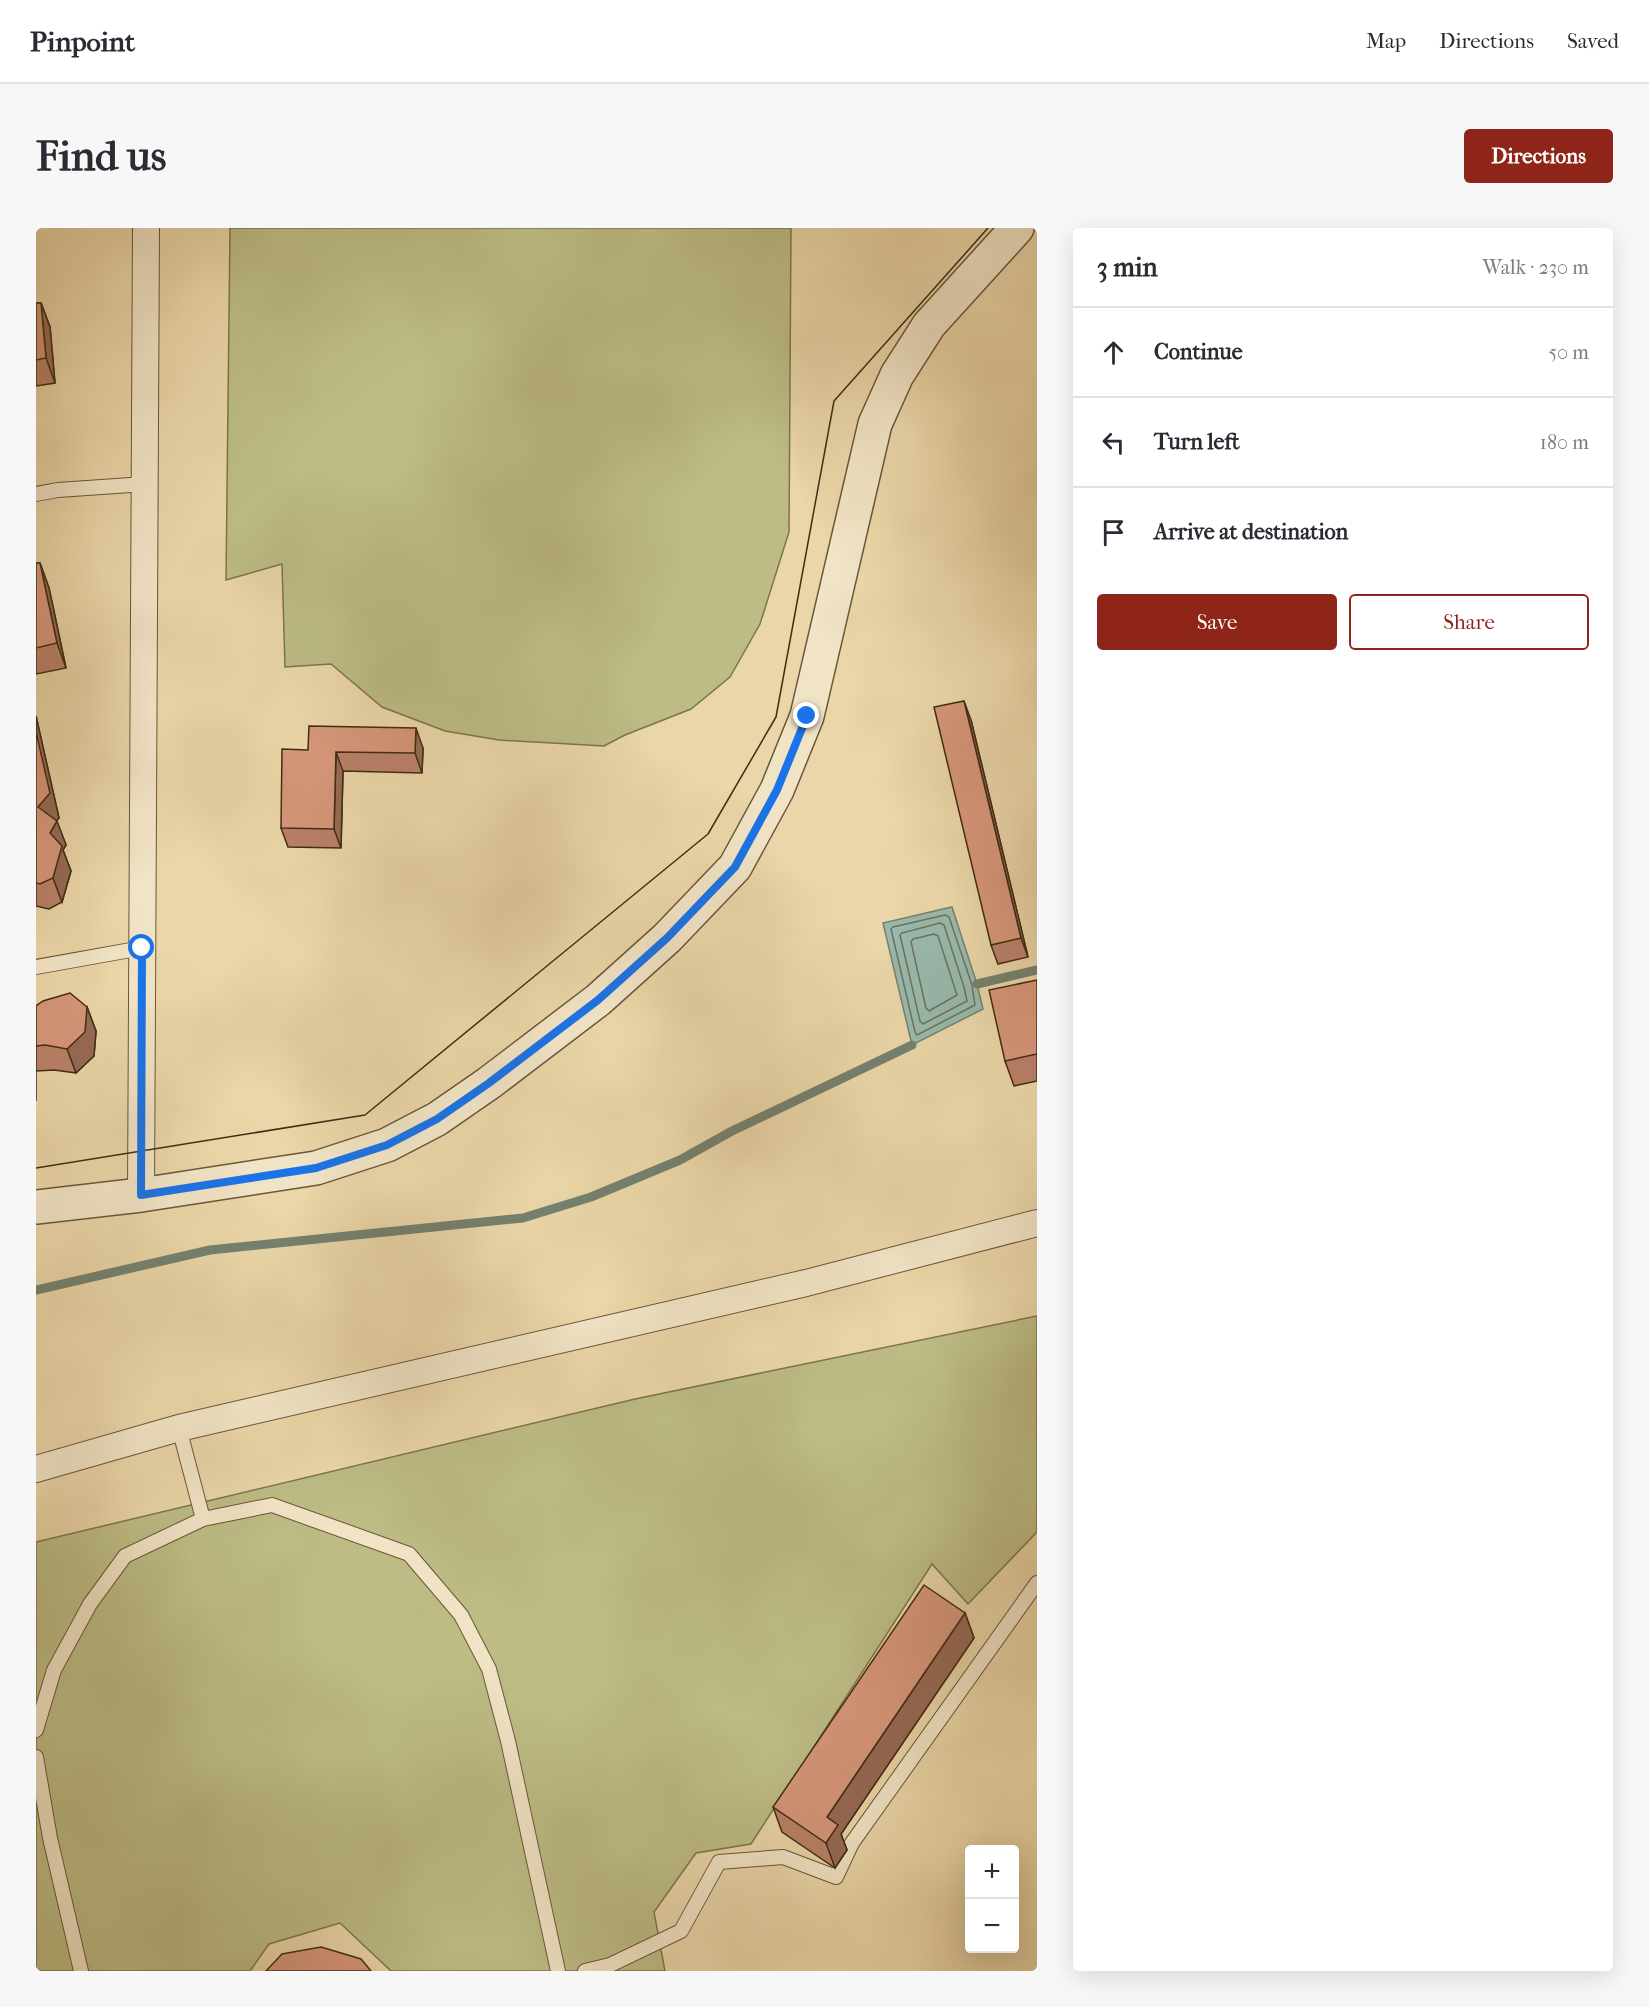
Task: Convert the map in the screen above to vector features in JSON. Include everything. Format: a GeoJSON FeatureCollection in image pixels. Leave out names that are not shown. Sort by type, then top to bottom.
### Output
{"type":"FeatureCollection","features":[{"type":"Feature","properties":{"kind":"street"},"geometry":{"type":"LineString","coordinates":[[141,1195],[146,228]]}},
{"type":"Feature","properties":{"kind":"street"},"geometry":{"type":"LineString","coordinates":[[36,1207],[141,1195],[316,1168],[387,1145],[437,1119],[489,1083],[598,1000],[667,938],[735,867],[777,790],[807,716],[875,424],[897,375],[929,325],[1017,228]]}},
{"type":"Feature","properties":{"kind":"street"},"geometry":{"type":"LineString","coordinates":[[36,1469],[180,1428],[806,1283],[1037,1223]]}},
{"type":"Feature","properties":{"kind":"lane"},"geometry":{"type":"LineString","coordinates":[[36,494],[58,490],[145,484]]}},
{"type":"Feature","properties":{"kind":"lane"},"geometry":{"type":"LineString","coordinates":[[36,967],[142,948]]}},
{"type":"Feature","properties":{"kind":"lane"},"geometry":{"type":"LineString","coordinates":[[180,1428],[203,1520]]}},
{"type":"Feature","properties":{"kind":"lane"},"geometry":{"type":"LineString","coordinates":[[36,1730],[54,1670],[90,1604],[125,1556],[203,1520],[272,1505],[409,1554],[461,1615],[489,1669],[508,1741],[558,1971]]}},
{"type":"Feature","properties":{"kind":"lane"},"geometry":{"type":"LineString","coordinates":[[585,1971],[610,1965],[681,1931],[719,1862],[783,1857],[837,1877],[852,1843],[1037,1583]]}},
{"type":"Feature","properties":{"kind":"lane"},"geometry":{"type":"LineString","coordinates":[[36,1757],[50,1838],[78,1970]]}},
{"type":"Feature","properties":{"kind":"green space"},"geometry":{"type":"Polygon","coordinates":[[[230,228],[791,228],[789,532],[760,624],[730,677],[691,709],[625,735],[604,746],[499,740],[445,731],[382,707],[331,664],[285,667],[282,564],[226,580],[230,228]]]}},
{"type":"Feature","properties":{"kind":"green space"},"geometry":{"type":"Polygon","coordinates":[[[1037,1316],[1037,1532],[968,1604],[932,1564],[751,1844],[696,1853],[654,1912],[665,1971],[391,1971],[340,1923],[269,1944],[250,1971],[36,1971],[36,1542],[635,1399],[1037,1316]]]}},
{"type":"Feature","properties":{"kind":"water"},"geometry":{"type":"Polygon","coordinates":[[[952,907],[983,1009],[912,1045],[883,923],[952,907]]]}},
{"type":"Feature","properties":{"kind":"building"},"geometry":{"type":"Polygon","coordinates":[[[36,303],[41,303],[46,358],[36,360],[36,303]]]}},
{"type":"Feature","properties":{"kind":"building"},"geometry":{"type":"Polygon","coordinates":[[[36,563],[40,563],[57,643],[36,648],[36,563]]]}},
{"type":"Feature","properties":{"kind":"building"},"geometry":{"type":"Polygon","coordinates":[[[964,701],[1021,938],[991,945],[934,707],[964,701]]]}},
{"type":"Feature","properties":{"kind":"building"},"geometry":{"type":"Polygon","coordinates":[[[309,726],[416,728],[415,753],[336,752],[334,829],[281,828],[282,749],[308,750],[309,726]]]}},
{"type":"Feature","properties":{"kind":"building"},"geometry":{"type":"Polygon","coordinates":[[[36,732],[50,793],[38,807],[57,821],[50,833],[62,846],[53,878],[40,884],[36,883],[36,732]]]}},
{"type":"Feature","properties":{"kind":"building"},"geometry":{"type":"Polygon","coordinates":[[[1037,980],[1037,1054],[1005,1061],[989,990],[1037,980]]]}},
{"type":"Feature","properties":{"kind":"building"},"geometry":{"type":"Polygon","coordinates":[[[70,993],[87,1007],[85,1032],[67,1049],[45,1045],[36,1046],[36,1006],[43,1001],[70,993]]]}},
{"type":"Feature","properties":{"kind":"building"},"geometry":{"type":"Polygon","coordinates":[[[924,1585],[965,1613],[827,1817],[838,1825],[826,1843],[773,1807],[924,1585]]]}},
{"type":"Feature","properties":{"kind":"building"},"geometry":{"type":"Polygon","coordinates":[[[321,1947],[361,1959],[371,1971],[266,1971],[282,1954],[321,1947]]]}},
{"type":"Feature","properties":{"kind":"waterway"},"geometry":{"type":"LineString","coordinates":[[977,984],[1037,970]]}},
{"type":"Feature","properties":{"kind":"waterway"},"geometry":{"type":"LineString","coordinates":[[36,1290],[210,1250],[523,1218],[591,1197],[680,1160],[732,1131],[912,1045]]}},
{"type":"Feature","properties":{"kind":"tram line"},"geometry":{"type":"LineString","coordinates":[[36,1168],[365,1115],[708,834],[776,717],[834,401],[988,228]]}},
{"type":"Feature","properties":{"kind":"route"},"geometry":{"type":"LineString","coordinates":[[142,948],[141,1195],[316,1168],[387,1145],[437,1119],[489,1083],[598,1000],[667,938],[735,867],[777,790],[807,716]]}}]}
